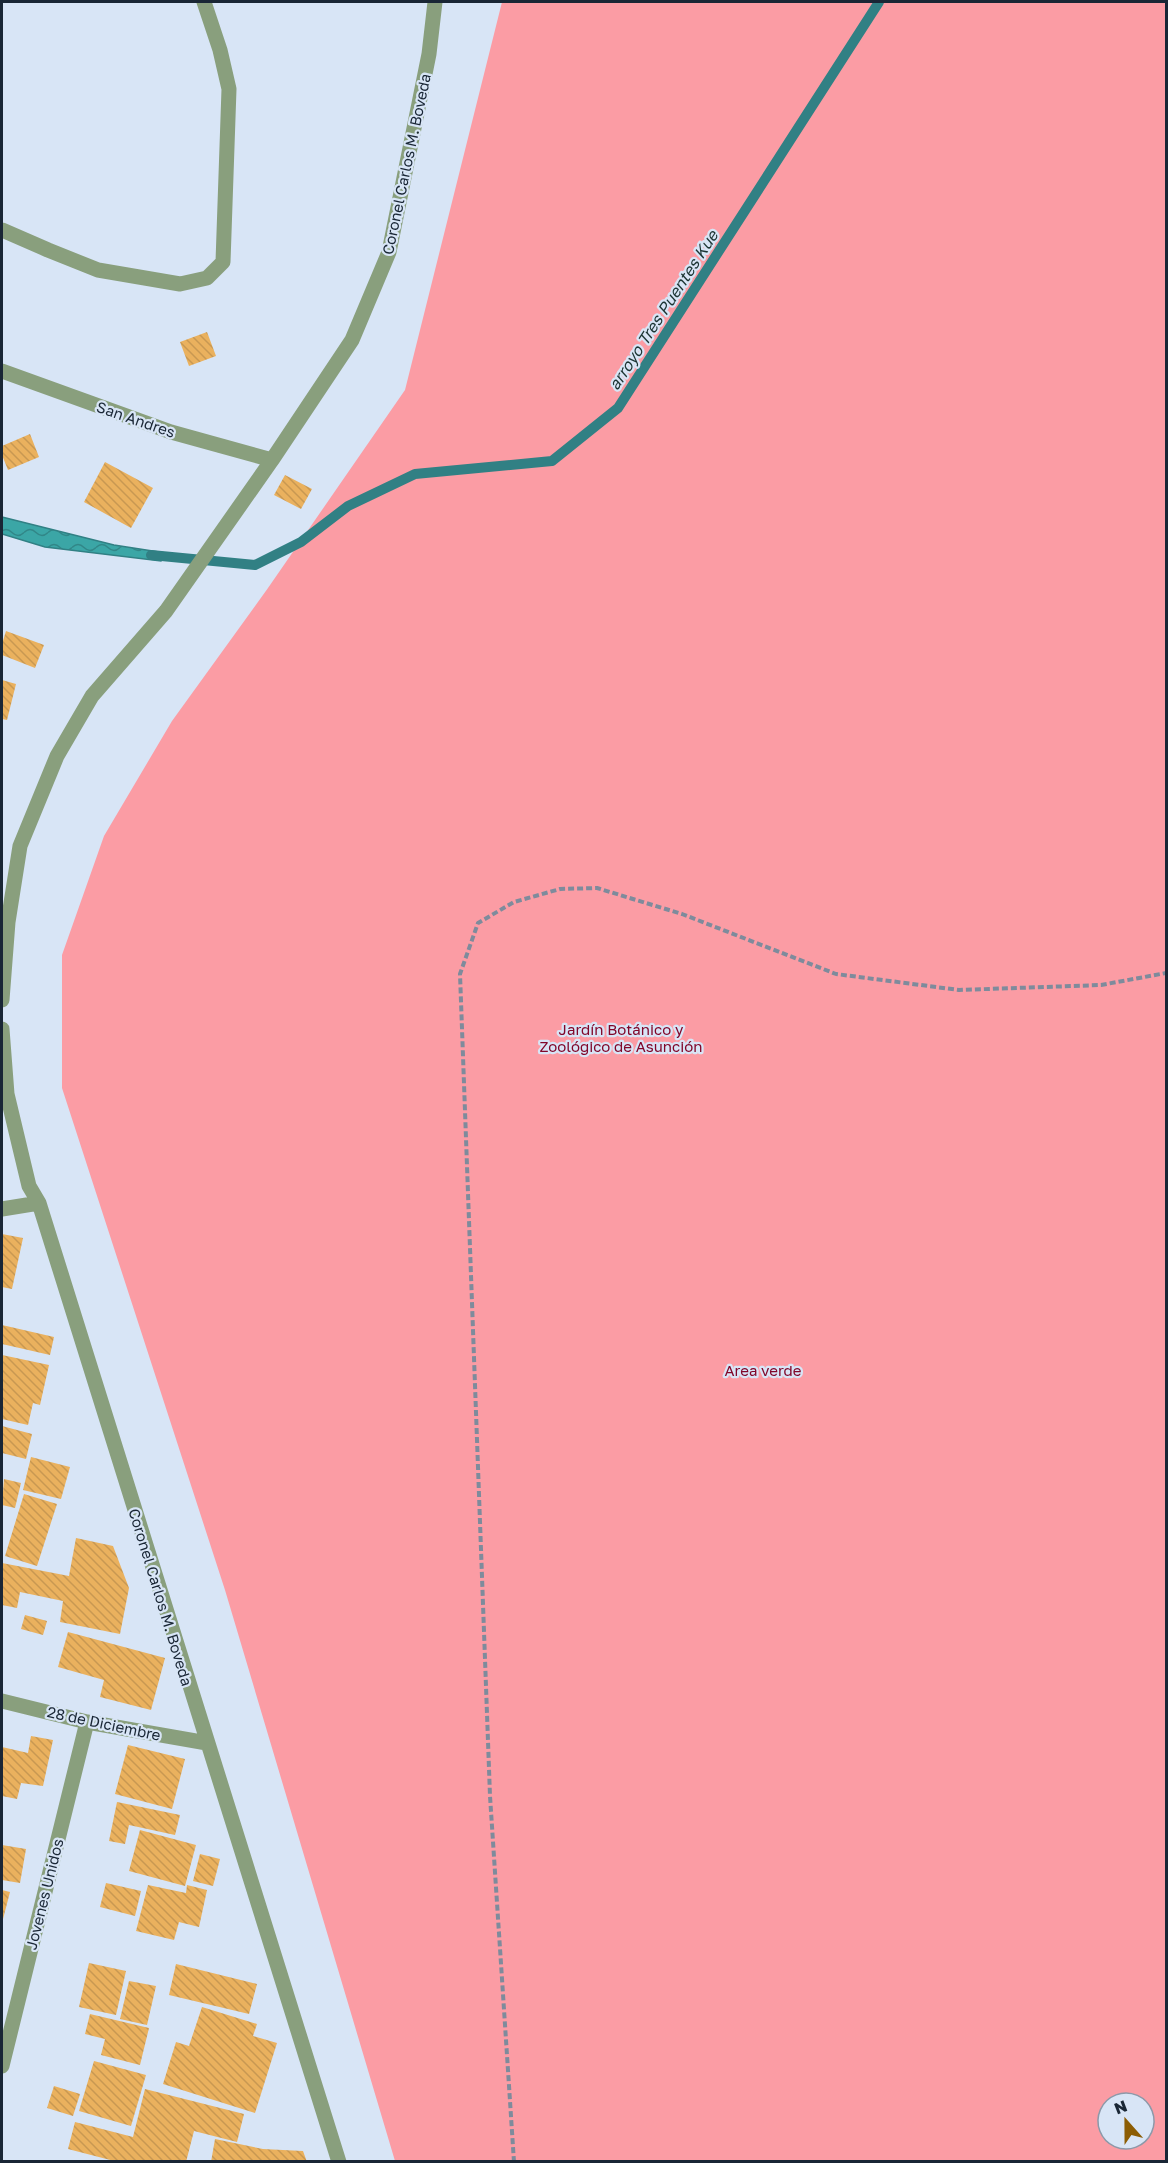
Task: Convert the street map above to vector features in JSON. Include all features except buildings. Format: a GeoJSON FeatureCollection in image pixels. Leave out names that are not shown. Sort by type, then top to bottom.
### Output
{"type":"FeatureCollection","features":[{"type":"Feature","properties":{"kind":"street"},"geometry":{"type":"LineString","coordinates":[[2,230],[98,270],[180,284],[207,278],[223,261],[229,89],[220,50],[204,2]]}},
{"type":"Feature","properties":{"kind":"street","name":"Coronel Carlos M. Boveda"},"geometry":{"type":"LineString","coordinates":[[2,1000],[8,922],[20,846],[57,756],[92,696],[166,611],[272,460],[352,340],[389,252],[429,54],[435,2]]}},
{"type":"Feature","properties":{"kind":"street","name":"San Andres"},"geometry":{"type":"LineString","coordinates":[[2,371],[171,432],[272,460]]}},
{"type":"Feature","properties":{"kind":"street","name":"Coronel Carlos M. Boveda"},"geometry":{"type":"LineString","coordinates":[[2,1029],[7,1094],[29,1186],[39,1203],[339,2162]]}},
{"type":"Feature","properties":{"kind":"street"},"geometry":{"type":"LineString","coordinates":[[2,1209],[39,1203]]}},
{"type":"Feature","properties":{"kind":"street","name":"28 de Diciembre"},"geometry":{"type":"LineString","coordinates":[[2,1701],[87,1722],[207,1743]]}},
{"type":"Feature","properties":{"kind":"street","name":"Jovenes Unidos"},"geometry":{"type":"LineString","coordinates":[[2,2066],[87,1722]]}},
{"type":"Feature","properties":{"kind":"path"},"geometry":{"type":"LineString","coordinates":[[514,2162],[490,1796],[460,974],[478,923],[514,902],[560,889],[597,888],[682,914],[836,974],[959,990],[1101,985],[1167,973]]}},
{"type":"Feature","properties":{"kind":"green space","name":"Jardín Botánico y Zoológico de Asunción"},"geometry":{"type":"Polygon","coordinates":[[[502,2],[1166,2],[1166,2161],[395,2161],[225,1590],[62,1088],[62,955],[104,836],[172,721],[268,588],[405,390],[502,2]]]}},
{"type":"Feature","properties":{"kind":"water"},"geometry":{"type":"Polygon","coordinates":[[[2,517],[114,545],[166,553],[161,561],[45,547],[2,534],[2,517]]]}},
{"type":"Feature","properties":{"kind":"waterway","name":"arroyo Tres Puentes Kue"},"geometry":{"type":"LineString","coordinates":[[151,555],[255,565],[301,542],[348,506],[415,474],[552,461],[618,408],[879,2]]}},
{"type":"Feature","properties":{"kind":"park label","name":"Area verde"},"geometry":{"type":"Point","coordinates":[763,1370]}}]}
